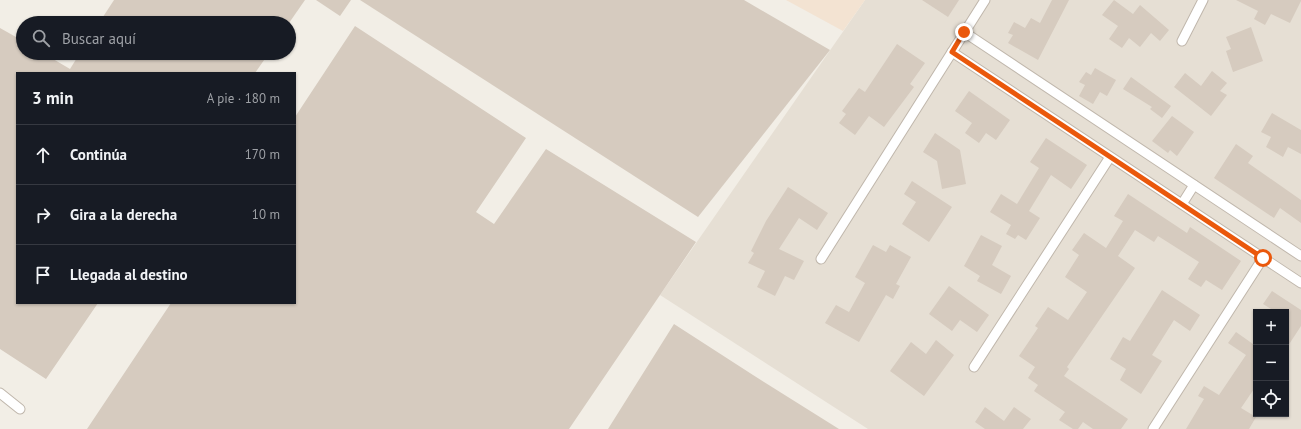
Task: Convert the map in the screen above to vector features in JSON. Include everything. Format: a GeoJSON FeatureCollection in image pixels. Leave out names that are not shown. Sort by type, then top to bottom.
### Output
{"type":"FeatureCollection","features":[{"type":"Feature","properties":{"kind":"lane"},"geometry":{"type":"LineString","coordinates":[[821,259],[984,0]]}},
{"type":"Feature","properties":{"kind":"lane"},"geometry":{"type":"LineString","coordinates":[[1182,40],[1203,0]]}},
{"type":"Feature","properties":{"kind":"lane"},"geometry":{"type":"LineString","coordinates":[[964,32],[1301,256]]}},
{"type":"Feature","properties":{"kind":"lane"},"geometry":{"type":"LineString","coordinates":[[952,52],[1301,283]]}},
{"type":"Feature","properties":{"kind":"lane"},"geometry":{"type":"LineString","coordinates":[[974,367],[1110,157]]}},
{"type":"Feature","properties":{"kind":"lane"},"geometry":{"type":"LineString","coordinates":[[1182,204],[1194,185]]}},
{"type":"Feature","properties":{"kind":"lane"},"geometry":{"type":"LineString","coordinates":[[1153,429],[1263,258]]}},
{"type":"Feature","properties":{"kind":"lane"},"geometry":{"type":"LineString","coordinates":[[0,393],[20,408]]}},
{"type":"Feature","properties":{"kind":"shaded area"},"geometry":{"type":"Polygon","coordinates":[[[786,0],[865,0],[843,31],[786,0]]]}},
{"type":"Feature","properties":{"kind":"shaded area"},"geometry":{"type":"Polygon","coordinates":[[[865,0],[1301,0],[1301,429],[868,429],[660,295],[865,0]]]}},
{"type":"Feature","properties":{"kind":"building"},"geometry":{"type":"Polygon","coordinates":[[[114,0],[305,0],[294,16],[104,16],[114,0]]]}},
{"type":"Feature","properties":{"kind":"building"},"geometry":{"type":"Polygon","coordinates":[[[316,0],[351,0],[340,16],[316,0]]]}},
{"type":"Feature","properties":{"kind":"building"},"geometry":{"type":"Polygon","coordinates":[[[360,0],[744,0],[830,50],[698,217],[360,0]]]}},
{"type":"Feature","properties":{"kind":"building"},"geometry":{"type":"Polygon","coordinates":[[[922,0],[959,0],[948,17],[922,0]]]}},
{"type":"Feature","properties":{"kind":"building"},"geometry":{"type":"Polygon","coordinates":[[[1052,0],[1069,0],[1038,60],[1008,43],[1013,35],[1008,33],[1014,22],[1025,28],[1031,18],[1040,23],[1052,0]]]}},
{"type":"Feature","properties":{"kind":"building"},"geometry":{"type":"Polygon","coordinates":[[[1114,0],[1133,14],[1140,5],[1169,30],[1160,41],[1151,33],[1140,47],[1129,38],[1122,48],[1109,39],[1118,26],[1102,15],[1114,0]]]}},
{"type":"Feature","properties":{"kind":"building"},"geometry":{"type":"Polygon","coordinates":[[[1236,0],[1301,1],[1290,23],[1271,14],[1265,25],[1254,19],[1258,11],[1236,0]]]}},
{"type":"Feature","properties":{"kind":"building"},"geometry":{"type":"Polygon","coordinates":[[[355,26],[526,138],[476,212],[494,224],[546,149],[696,242],[569,429],[87,429],[170,304],[296,304],[296,115],[355,26]]]}},
{"type":"Feature","properties":{"kind":"building"},"geometry":{"type":"Polygon","coordinates":[[[1251,27],[1263,61],[1233,72],[1226,51],[1231,49],[1226,37],[1251,27]]]}},
{"type":"Feature","properties":{"kind":"building"},"geometry":{"type":"Polygon","coordinates":[[[0,28],[16,37],[16,60],[55,60],[70,69],[76,60],[264,60],[256,72],[16,72],[16,304],[97,304],[46,379],[0,349],[0,28]]]}},
{"type":"Feature","properties":{"kind":"building"},"geometry":{"type":"Polygon","coordinates":[[[897,44],[925,63],[910,84],[914,87],[884,127],[869,116],[855,135],[839,123],[846,114],[842,111],[859,88],[865,92],[897,44]]]}},
{"type":"Feature","properties":{"kind":"building"},"geometry":{"type":"Polygon","coordinates":[[[1095,68],[1116,80],[1107,96],[1100,92],[1093,104],[1079,96],[1085,85],[1079,82],[1086,72],[1091,75],[1095,68]]]}},
{"type":"Feature","properties":{"kind":"building"},"geometry":{"type":"Polygon","coordinates":[[[1212,71],[1227,83],[1220,91],[1227,95],[1211,116],[1174,87],[1185,73],[1201,86],[1212,71]]]}},
{"type":"Feature","properties":{"kind":"building"},"geometry":{"type":"Polygon","coordinates":[[[1131,77],[1171,106],[1162,118],[1150,109],[1152,107],[1123,89],[1131,77]]]}},
{"type":"Feature","properties":{"kind":"building"},"geometry":{"type":"Polygon","coordinates":[[[969,91],[1010,120],[996,140],[986,133],[979,143],[965,133],[972,123],[955,111],[969,91]]]}},
{"type":"Feature","properties":{"kind":"building"},"geometry":{"type":"Polygon","coordinates":[[[1272,113],[1301,130],[1301,154],[1288,147],[1283,157],[1266,147],[1271,137],[1261,132],[1272,113]]]}},
{"type":"Feature","properties":{"kind":"building"},"geometry":{"type":"Polygon","coordinates":[[[1172,116],[1194,132],[1177,156],[1170,150],[1168,153],[1152,141],[1172,116]]]}},
{"type":"Feature","properties":{"kind":"building"},"geometry":{"type":"Polygon","coordinates":[[[935,133],[960,150],[966,184],[942,189],[937,161],[923,152],[935,133]]]}},
{"type":"Feature","properties":{"kind":"building"},"geometry":{"type":"Polygon","coordinates":[[[1046,138],[1087,165],[1071,189],[1051,175],[1029,211],[1040,218],[1026,240],[1018,235],[1015,239],[1006,234],[1011,225],[990,212],[1001,194],[1017,204],[1039,168],[1030,162],[1046,138]]]}},
{"type":"Feature","properties":{"kind":"building"},"geometry":{"type":"Polygon","coordinates":[[[1236,144],[1253,156],[1248,163],[1301,200],[1301,223],[1280,208],[1274,218],[1214,178],[1236,144]]]}},
{"type":"Feature","properties":{"kind":"building"},"geometry":{"type":"Polygon","coordinates":[[[912,181],[952,207],[929,242],[902,224],[916,202],[904,194],[912,181]]]}},
{"type":"Feature","properties":{"kind":"building"},"geometry":{"type":"Polygon","coordinates":[[[788,187],[828,213],[817,230],[799,218],[779,249],[804,261],[794,280],[785,276],[775,296],[757,287],[765,271],[748,263],[754,253],[751,251],[766,221],[788,187]]]}},
{"type":"Feature","properties":{"kind":"building"},"geometry":{"type":"Polygon","coordinates":[[[1128,194],[1187,233],[1190,227],[1241,261],[1222,290],[1206,280],[1201,287],[1188,279],[1199,262],[1158,236],[1154,242],[1135,230],[1118,256],[1135,268],[1067,367],[1069,369],[1064,376],[1128,419],[1121,429],[1093,429],[1083,422],[1078,429],[1073,429],[1059,420],[1065,412],[1034,391],[1038,385],[1028,378],[1035,367],[1019,356],[1038,328],[1035,326],[1048,307],[1068,320],[1087,292],[1065,277],[1079,255],[1072,250],[1084,233],[1106,248],[1123,221],[1114,216],[1128,194]]]}},
{"type":"Feature","properties":{"kind":"building"},"geometry":{"type":"Polygon","coordinates":[[[981,235],[1002,246],[992,265],[1011,276],[1001,294],[977,281],[980,276],[964,266],[981,235]]]}},
{"type":"Feature","properties":{"kind":"building"},"geometry":{"type":"Polygon","coordinates":[[[873,245],[886,252],[890,245],[911,257],[896,284],[900,286],[893,299],[886,295],[859,342],[825,323],[836,305],[849,312],[865,283],[855,277],[873,245]]]}},
{"type":"Feature","properties":{"kind":"building"},"geometry":{"type":"Polygon","coordinates":[[[949,286],[989,315],[977,332],[960,320],[952,331],[929,314],[949,286]]]}},
{"type":"Feature","properties":{"kind":"building"},"geometry":{"type":"Polygon","coordinates":[[[1162,290],[1200,315],[1190,331],[1174,320],[1152,355],[1162,361],[1141,394],[1120,380],[1126,369],[1110,359],[1123,337],[1130,341],[1162,290]]]}},
{"type":"Feature","properties":{"kind":"building"},"geometry":{"type":"Polygon","coordinates":[[[1272,291],[1301,310],[1301,326],[1289,344],[1289,309],[1271,309],[1263,304],[1272,291]]]}},
{"type":"Feature","properties":{"kind":"building"},"geometry":{"type":"Polygon","coordinates":[[[674,324],[753,375],[839,429],[608,429],[674,324]]]}},
{"type":"Feature","properties":{"kind":"building"},"geometry":{"type":"Polygon","coordinates":[[[1236,332],[1253,344],[1253,390],[1241,408],[1253,415],[1253,417],[1256,417],[1249,429],[1186,429],[1204,399],[1198,396],[1204,386],[1219,395],[1246,355],[1228,343],[1236,332]]]}},
{"type":"Feature","properties":{"kind":"building"},"geometry":{"type":"Polygon","coordinates":[[[936,340],[954,355],[924,396],[890,371],[911,342],[926,354],[936,340]]]}},
{"type":"Feature","properties":{"kind":"building"},"geometry":{"type":"Polygon","coordinates":[[[985,407],[1004,421],[1014,407],[1031,419],[1023,429],[985,429],[975,422],[985,407]]]}},
{"type":"Feature","properties":{"kind":"route"},"geometry":{"type":"LineString","coordinates":[[964,32],[952,52],[1263,258]]}}]}
